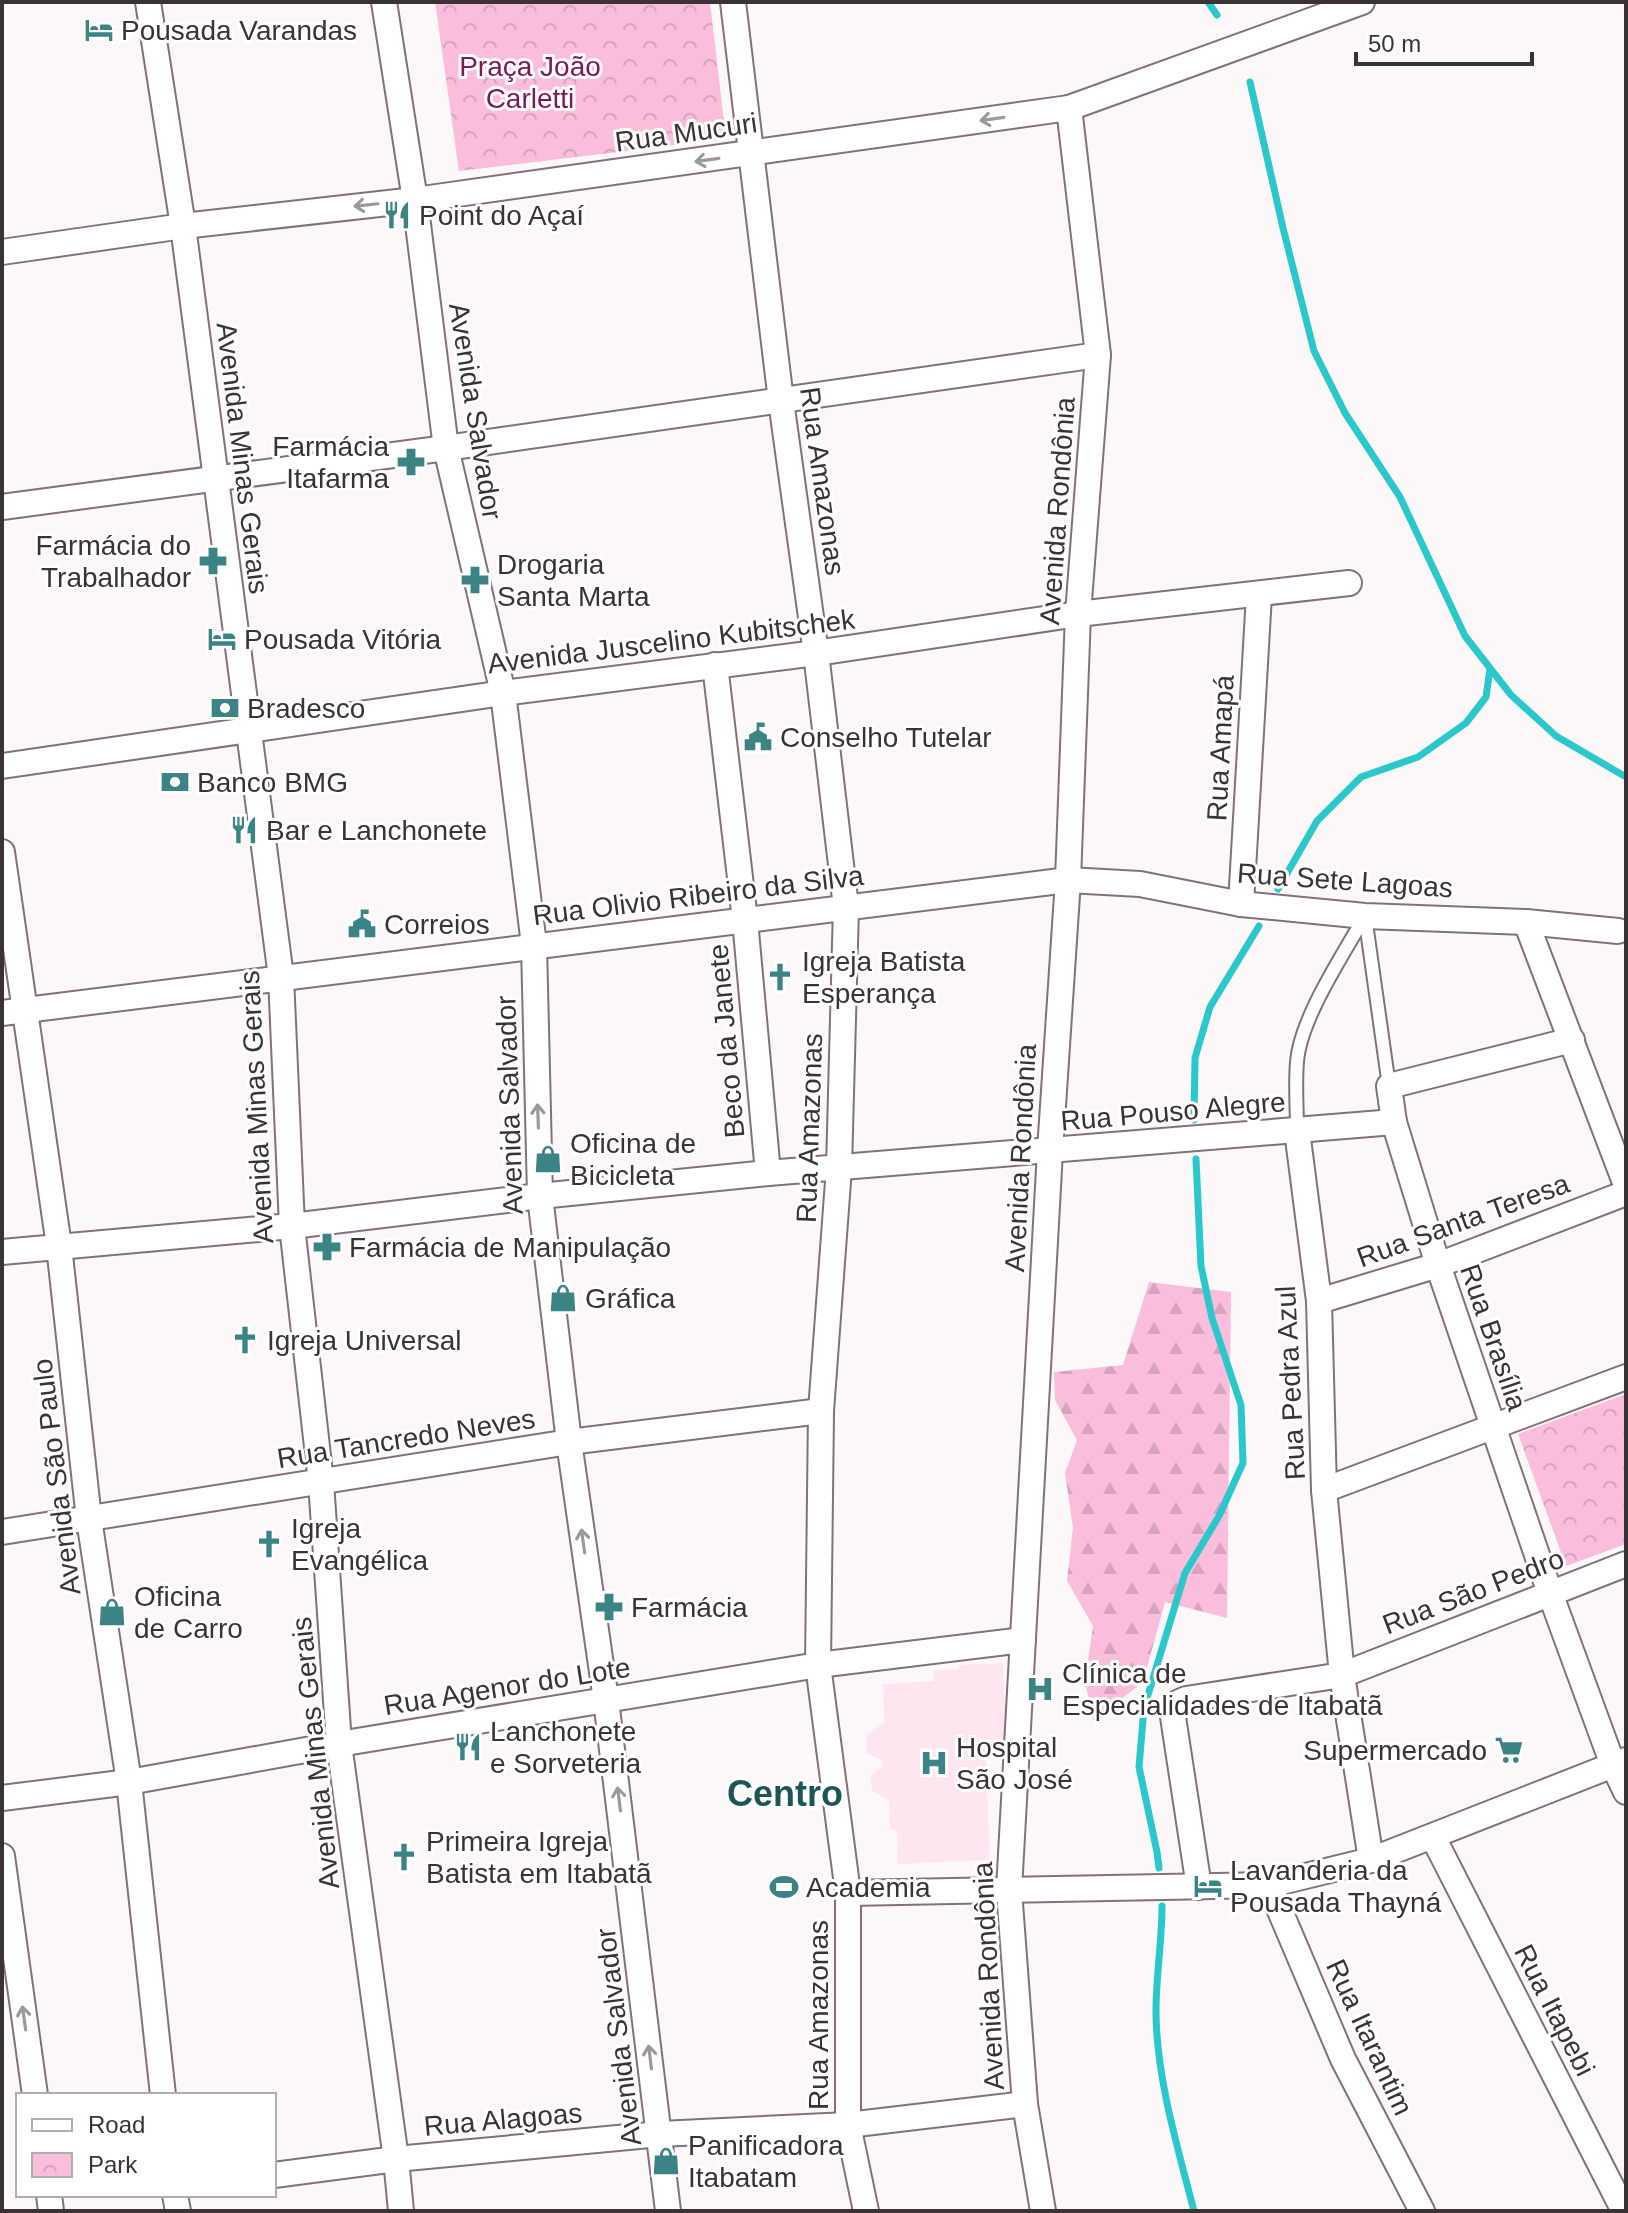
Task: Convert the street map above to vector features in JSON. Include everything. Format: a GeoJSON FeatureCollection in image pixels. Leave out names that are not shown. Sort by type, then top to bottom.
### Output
{"type":"FeatureCollection","features":[{"type":"Feature","properties":{"kind":"street","name":"Avenida Minas Gerais"},"geometry":{"type":"LineString","coordinates":[[148,2],[183,226],[281,977],[292,1226],[321,1482],[339,1744],[401,2211]]}},
{"type":"Feature","properties":{"kind":"street","name":"Avenida Salvador"},"geometry":{"type":"LineString","coordinates":[[384,2],[415,200],[446,448],[503,693],[534,945],[540,1196],[569,1442],[606,1700],[668,2211]]}},
{"type":"Feature","properties":{"kind":"street","name":"Rua Amazonas"},"geometry":{"type":"LineString","coordinates":[[733,2],[846,907],[839,1168],[821,1411],[818,1665],[848,1893],[848,2125],[866,2211]]}},
{"type":"Feature","properties":{"kind":"street","name":"Rua Mucuri"},"geometry":{"type":"LineString","coordinates":[[2,252],[183,226],[415,200],[1069,108],[1362,2]]}},
{"type":"Feature","properties":{"kind":"street","name":"Avenida Rondônia"},"geometry":{"type":"LineString","coordinates":[[1043,2211],[1025,2104],[1009,1890],[1068,880],[1078,614],[1098,355],[1069,108]]}},
{"type":"Feature","properties":{"kind":"street"},"geometry":{"type":"LineString","coordinates":[[2,507],[446,448],[1098,355]]}},
{"type":"Feature","properties":{"kind":"street","name":"Avenida Juscelino Kubitschek"},"geometry":{"type":"LineString","coordinates":[[2,766],[1078,614],[1349,583]]}},
{"type":"Feature","properties":{"kind":"street","name":"Rua Amapá"},"geometry":{"type":"LineString","coordinates":[[1241,904],[1259,595]]}},
{"type":"Feature","properties":{"kind":"street","name":"Beco da Janete"},"geometry":{"type":"LineString","coordinates":[[715,665],[745,920],[768,1173]]}},
{"type":"Feature","properties":{"kind":"street","name":"Avenida São Paulo"},"geometry":{"type":"LineString","coordinates":[[2,852],[13,1011],[59,1246],[89,1519],[129,1782],[163,2093]]}},
{"type":"Feature","properties":{"kind":"street","name":"Rua Sete Lagoas"},"geometry":{"type":"LineString","coordinates":[[1068,880],[1140,884],[1241,904],[1365,916],[1526,922],[1618,931]]}},
{"type":"Feature","properties":{"kind":"street","name":"Rua Olivio Ribeiro da Silva"},"geometry":{"type":"LineString","coordinates":[[13,1011],[1068,880]]}},
{"type":"Feature","properties":{"kind":"street"},"geometry":{"type":"LineString","coordinates":[[1526,922],[1626,1185]]}},
{"type":"Feature","properties":{"kind":"street"},"geometry":{"type":"LineString","coordinates":[[1389,1086],[1572,1040]]}},
{"type":"Feature","properties":{"kind":"street","name":"Rua Brasília"},"geometry":{"type":"LineString","coordinates":[[1389,1086],[1394,1122],[1438,1265],[1550,1593],[1620,1763],[1626,1792]]}},
{"type":"Feature","properties":{"kind":"street","name":"Rua Pouso Alegre"},"geometry":{"type":"LineString","coordinates":[[2,1252],[292,1226],[768,1173],[1394,1122]]}},
{"type":"Feature","properties":{"kind":"street","name":"Rua Pedra Azul"},"geometry":{"type":"LineString","coordinates":[[1297,1131],[1319,1301],[1324,1490],[1342,1675],[1371,1860]]}},
{"type":"Feature","properties":{"kind":"street","name":"Rua Santa Teresa"},"geometry":{"type":"LineString","coordinates":[[1319,1301],[1438,1265],[1626,1193]]}},
{"type":"Feature","properties":{"kind":"street"},"geometry":{"type":"LineString","coordinates":[[1324,1490],[1626,1377]]}},
{"type":"Feature","properties":{"kind":"street","name":"Rua Tancredo Neves"},"geometry":{"type":"LineString","coordinates":[[2,1532],[569,1442],[821,1411]]}},
{"type":"Feature","properties":{"kind":"street","name":"Rua São Pedro"},"geometry":{"type":"LineString","coordinates":[[1199,1887],[1173,1717],[1179,1702],[1342,1675],[1626,1564]]}},
{"type":"Feature","properties":{"kind":"street","name":"Rua Agenor do Lote"},"geometry":{"type":"LineString","coordinates":[[2,1798],[129,1782],[818,1665],[1023,1640]]}},
{"type":"Feature","properties":{"kind":"street"},"geometry":{"type":"LineString","coordinates":[[848,1893],[1269,1885],[1371,1860],[1620,1763]]}},
{"type":"Feature","properties":{"kind":"street","name":"Rua Itapebi"},"geometry":{"type":"LineString","coordinates":[[1433,1837],[1624,2211]]}},
{"type":"Feature","properties":{"kind":"street"},"geometry":{"type":"LineString","coordinates":[[2,1856],[35,2093]]}},
{"type":"Feature","properties":{"kind":"street","name":"Rua Itarantim"},"geometry":{"type":"LineString","coordinates":[[1269,1885],[1343,2059],[1422,2211]]}},
{"type":"Feature","properties":{"kind":"street","name":"Rua Alagoas"},"geometry":{"type":"LineString","coordinates":[[276,2175],[396,2159],[660,2134],[848,2125],[1025,2104]]}},
{"type":"Feature","properties":{"kind":"lane","name":"Rua Brasília"},"geometry":{"type":"LineString","coordinates":[[1365,916],[1389,1086]]}},
{"type":"Feature","properties":{"kind":"lane","name":"Rua Pedra Azul"},"geometry":{"type":"LineString","coordinates":[[1297,1131],[1297,1060],[1308,1020],[1365,916]]}},
{"type":"Feature","properties":{"kind":"shaded area","name":"Hospital São José"},"geometry":{"type":"Polygon","coordinates":[[[1003,1663],[1006,1740],[985,1741],[990,1860],[898,1864],[897,1830],[890,1829],[889,1801],[872,1790],[870,1776],[883,1766],[883,1761],[867,1753],[867,1735],[884,1722],[883,1684],[933,1681],[933,1670],[1003,1663]]]}},
{"type":"Feature","properties":{"kind":"green space","name":"Praça João Carletti"},"geometry":{"type":"Polygon","coordinates":[[[435,2],[710,2],[726,139],[459,171],[435,2]]]}},
{"type":"Feature","properties":{"kind":"green space"},"geometry":{"type":"Polygon","coordinates":[[[1149,1282],[1231,1292],[1227,1618],[1165,1602],[1143,1682],[1093,1721],[1085,1681],[1093,1626],[1067,1581],[1073,1528],[1065,1473],[1077,1440],[1055,1400],[1054,1372],[1123,1365],[1149,1282]]]}},
{"type":"Feature","properties":{"kind":"green space"},"geometry":{"type":"Polygon","coordinates":[[[1626,1394],[1626,1544],[1566,1566],[1518,1434],[1626,1394]]]}},
{"type":"Feature","properties":{"kind":"waterway"},"geometry":{"type":"LineString","coordinates":[[1208,2],[1217,15]]}},
{"type":"Feature","properties":{"kind":"waterway"},"geometry":{"type":"LineString","coordinates":[[1250,82],[1314,351],[1345,413],[1400,497],[1465,636],[1511,695],[1556,736],[1626,777]]}},
{"type":"Feature","properties":{"kind":"waterway"},"geometry":{"type":"LineString","coordinates":[[1278,889],[1317,821],[1361,777],[1418,757],[1466,723],[1486,697],[1490,669]]}},
{"type":"Feature","properties":{"kind":"waterway"},"geometry":{"type":"LineString","coordinates":[[1194,1120],[1195,1058],[1210,1007],[1259,926]]}},
{"type":"Feature","properties":{"kind":"waterway"},"geometry":{"type":"LineString","coordinates":[[1159,1868],[1139,1767],[1144,1708],[1185,1573],[1219,1516],[1243,1463],[1241,1405],[1212,1318],[1201,1266],[1196,1159]]}},
{"type":"Feature","properties":{"kind":"waterway"},"geometry":{"type":"LineString","coordinates":[[1162,1906],[1156,1998],[1157,2036],[1169,2112],[1194,2211]]}},
{"type":"Feature","properties":{"kind":"place","name":"Pousada Varandas"},"geometry":{"type":"Point","coordinates":[99,30]}},
{"type":"Feature","properties":{"kind":"place","name":"Point do Açaí"},"geometry":{"type":"Point","coordinates":[397,215]}},
{"type":"Feature","properties":{"kind":"place","name":"Farmácia Itafarma"},"geometry":{"type":"Point","coordinates":[411,462]}},
{"type":"Feature","properties":{"kind":"place","name":"Farmácia do Trabalhador"},"geometry":{"type":"Point","coordinates":[213,561]}},
{"type":"Feature","properties":{"kind":"place","name":"Drogaria Santa Marta"},"geometry":{"type":"Point","coordinates":[475,580]}},
{"type":"Feature","properties":{"kind":"place","name":"Pousada Vitória"},"geometry":{"type":"Point","coordinates":[222,639]}},
{"type":"Feature","properties":{"kind":"place","name":"Bradesco"},"geometry":{"type":"Point","coordinates":[225,708]}},
{"type":"Feature","properties":{"kind":"place","name":"Conselho Tutelar"},"geometry":{"type":"Point","coordinates":[758,737]}},
{"type":"Feature","properties":{"kind":"place","name":"Banco BMG"},"geometry":{"type":"Point","coordinates":[175,782]}},
{"type":"Feature","properties":{"kind":"place","name":"Bar e Lanchonete"},"geometry":{"type":"Point","coordinates":[244,830]}},
{"type":"Feature","properties":{"kind":"place","name":"Correios"},"geometry":{"type":"Point","coordinates":[362,924]}},
{"type":"Feature","properties":{"kind":"place","name":"Igreja Batista Esperança"},"geometry":{"type":"Point","coordinates":[780,977]}},
{"type":"Feature","properties":{"kind":"place","name":"Oficina de Bicicleta"},"geometry":{"type":"Point","coordinates":[548,1159]}},
{"type":"Feature","properties":{"kind":"place","name":"Farmácia de Manipulação"},"geometry":{"type":"Point","coordinates":[327,1247]}},
{"type":"Feature","properties":{"kind":"place","name":"Gráfica"},"geometry":{"type":"Point","coordinates":[563,1298]}},
{"type":"Feature","properties":{"kind":"place","name":"Igreja Universal"},"geometry":{"type":"Point","coordinates":[245,1340]}},
{"type":"Feature","properties":{"kind":"place","name":"Igreja Evangélica"},"geometry":{"type":"Point","coordinates":[269,1544]}},
{"type":"Feature","properties":{"kind":"place","name":"Farmácia"},"geometry":{"type":"Point","coordinates":[609,1607]}},
{"type":"Feature","properties":{"kind":"place","name":"Oficina de Carro"},"geometry":{"type":"Point","coordinates":[112,1612]}},
{"type":"Feature","properties":{"kind":"place","name":"Clínica de Especialidades de Itabatã"},"geometry":{"type":"Point","coordinates":[1040,1689]}},
{"type":"Feature","properties":{"kind":"place","name":"Lanchonete e Sorveteria"},"geometry":{"type":"Point","coordinates":[468,1747]}},
{"type":"Feature","properties":{"kind":"place","name":"Supermercado"},"geometry":{"type":"Point","coordinates":[1509,1750]}},
{"type":"Feature","properties":{"kind":"place","name":"Hospital São José"},"geometry":{"type":"Point","coordinates":[934,1763]}},
{"type":"Feature","properties":{"kind":"place","name":"Primeira Igreja Batista em Itabatã"},"geometry":{"type":"Point","coordinates":[404,1857]}},
{"type":"Feature","properties":{"kind":"place","name":"Lavanderia da Pousada Thayná"},"geometry":{"type":"Point","coordinates":[1208,1886]}},
{"type":"Feature","properties":{"kind":"place","name":"Academia"},"geometry":{"type":"Point","coordinates":[784,1887]}},
{"type":"Feature","properties":{"kind":"place","name":"Panificadora Itabatam"},"geometry":{"type":"Point","coordinates":[666,2161]}},
{"type":"Feature","properties":{"kind":"district","name":"Centro"},"geometry":{"type":"Point","coordinates":[785,1793]}}]}
